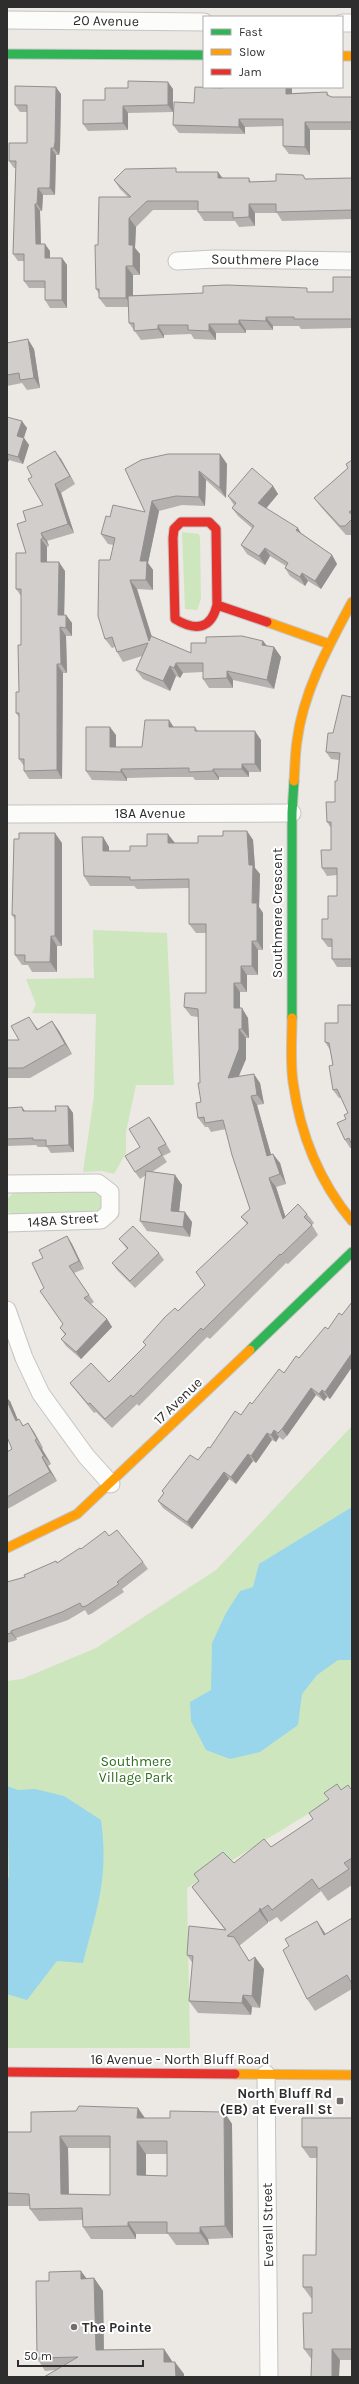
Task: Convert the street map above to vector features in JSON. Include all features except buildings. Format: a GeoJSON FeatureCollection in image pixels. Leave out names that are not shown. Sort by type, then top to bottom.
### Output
{"type":"FeatureCollection","features":[{"type":"Feature","properties":{"kind":"street","name":"20 Avenue"},"geometry":{"type":"LineString","coordinates":[[7,20],[203,22]]}},
{"type":"Feature","properties":{"kind":"street"},"geometry":{"type":"LineString","coordinates":[[7,54],[203,55]]}},
{"type":"Feature","properties":{"kind":"street","name":"Southmere Place"},"geometry":{"type":"LineString","coordinates":[[177,261],[214,259],[352,261]]}},
{"type":"Feature","properties":{"kind":"street"},"geometry":{"type":"LineString","coordinates":[[181,522],[209,522],[216,529],[217,605],[212,620],[204,625],[191,626],[174,619],[172,538],[174,529],[181,522]]}},
{"type":"Feature","properties":{"kind":"street","name":"Southmere Crescent"},"geometry":{"type":"LineString","coordinates":[[352,602],[329,644],[310,691],[297,740],[292,813],[293,1082],[310,1154],[333,1198],[352,1221]]}},
{"type":"Feature","properties":{"kind":"street"},"geometry":{"type":"LineString","coordinates":[[217,605],[329,644]]}},
{"type":"Feature","properties":{"kind":"street","name":"18A Avenue"},"geometry":{"type":"LineString","coordinates":[[7,812],[292,813]]}},
{"type":"Feature","properties":{"kind":"street","name":"148A Street"},"geometry":{"type":"LineString","coordinates":[[7,1184],[98,1182],[110,1192],[110,1212],[101,1220],[7,1223]]}},
{"type":"Feature","properties":{"kind":"street","name":"17 Avenue"},"geometry":{"type":"LineString","coordinates":[[7,1548],[77,1514],[111,1484],[352,1252]]}},
{"type":"Feature","properties":{"kind":"street"},"geometry":{"type":"LineString","coordinates":[[7,1310],[24,1358],[41,1394],[86,1456],[111,1484]]}},
{"type":"Feature","properties":{"kind":"street","name":"16 Avenue - North Bluff Road"},"geometry":{"type":"LineString","coordinates":[[7,2072],[352,2075]]}},
{"type":"Feature","properties":{"kind":"street","name":"Everall Street"},"geometry":{"type":"LineString","coordinates":[[266,2074],[269,2377]]}},
{"type":"Feature","properties":{"kind":"green space"},"geometry":{"type":"Polygon","coordinates":[[[182,532],[199,534],[200,538],[201,599],[197,610],[185,609],[182,532]]]}},
{"type":"Feature","properties":{"kind":"green space"},"geometry":{"type":"Polygon","coordinates":[[[93,930],[167,933],[174,1085],[136,1085],[126,1132],[126,1153],[114,1174],[102,1171],[83,1172],[94,1096],[96,1014],[32,1013],[36,1004],[26,979],[94,978],[93,930]]]}},
{"type":"Feature","properties":{"kind":"green space"},"geometry":{"type":"Polygon","coordinates":[[[97,1190],[103,1193],[103,1213],[11,1215],[7,1210],[7,1199],[14,1192],[97,1190]]]}},
{"type":"Feature","properties":{"kind":"green space","name":"Southmere Village Park"},"geometry":{"type":"Polygon","coordinates":[[[352,1426],[352,1787],[187,1888],[190,2048],[7,2048],[7,1681],[22,1679],[96,1648],[216,1570],[352,1426]]]}},
{"type":"Feature","properties":{"kind":"water"},"geometry":{"type":"Polygon","coordinates":[[[352,1507],[352,1660],[338,1660],[317,1675],[302,1694],[298,1725],[260,1752],[230,1759],[206,1750],[191,1721],[190,1702],[211,1690],[212,1643],[226,1613],[240,1591],[253,1587],[259,1564],[352,1507]]]}},
{"type":"Feature","properties":{"kind":"water"},"geometry":{"type":"Polygon","coordinates":[[[7,1786],[18,1790],[35,1789],[64,1796],[101,1820],[103,1840],[103,1876],[97,1909],[83,1963],[57,1961],[27,2000],[7,1994],[7,1881],[9,1876],[7,1786]]]}},
{"type":"Feature","properties":{"kind":"traffic: fast"},"geometry":{"type":"LineString","coordinates":[[7,54],[203,55]]}},
{"type":"Feature","properties":{"kind":"traffic: fast"},"geometry":{"type":"LineString","coordinates":[[292,1018],[292,813],[294,781]]}},
{"type":"Feature","properties":{"kind":"traffic: fast"},"geometry":{"type":"LineString","coordinates":[[250,1350],[352,1252]]}},
{"type":"Feature","properties":{"kind":"traffic: slow"},"geometry":{"type":"LineString","coordinates":[[343,56],[352,56]]}},
{"type":"Feature","properties":{"kind":"traffic: slow"},"geometry":{"type":"LineString","coordinates":[[294,781],[297,741],[305,705],[318,669],[352,602]]}},
{"type":"Feature","properties":{"kind":"traffic: slow"},"geometry":{"type":"LineString","coordinates":[[267,622],[329,644]]}},
{"type":"Feature","properties":{"kind":"traffic: slow"},"geometry":{"type":"LineString","coordinates":[[292,1018],[292,1074],[296,1101],[306,1138],[330,1190],[352,1221]]}},
{"type":"Feature","properties":{"kind":"traffic: slow"},"geometry":{"type":"LineString","coordinates":[[7,1548],[77,1514],[250,1350]]}},
{"type":"Feature","properties":{"kind":"traffic: slow"},"geometry":{"type":"LineString","coordinates":[[235,2074],[352,2075]]}},
{"type":"Feature","properties":{"kind":"traffic: jam"},"geometry":{"type":"LineString","coordinates":[[217,605],[211,619],[206,624],[201,626],[189,625],[175,619],[173,538],[174,529],[181,522],[209,522],[216,529],[217,605],[267,622]]}},
{"type":"Feature","properties":{"kind":"traffic: jam"},"geometry":{"type":"LineString","coordinates":[[7,2072],[235,2074]]}},
{"type":"Feature","properties":{"kind":"place","name":"North Bluff Rd (EB) at Everall St"},"geometry":{"type":"Point","coordinates":[340,2101]}},
{"type":"Feature","properties":{"kind":"place","name":"The Pointe"},"geometry":{"type":"Point","coordinates":[74,2327]}}]}
